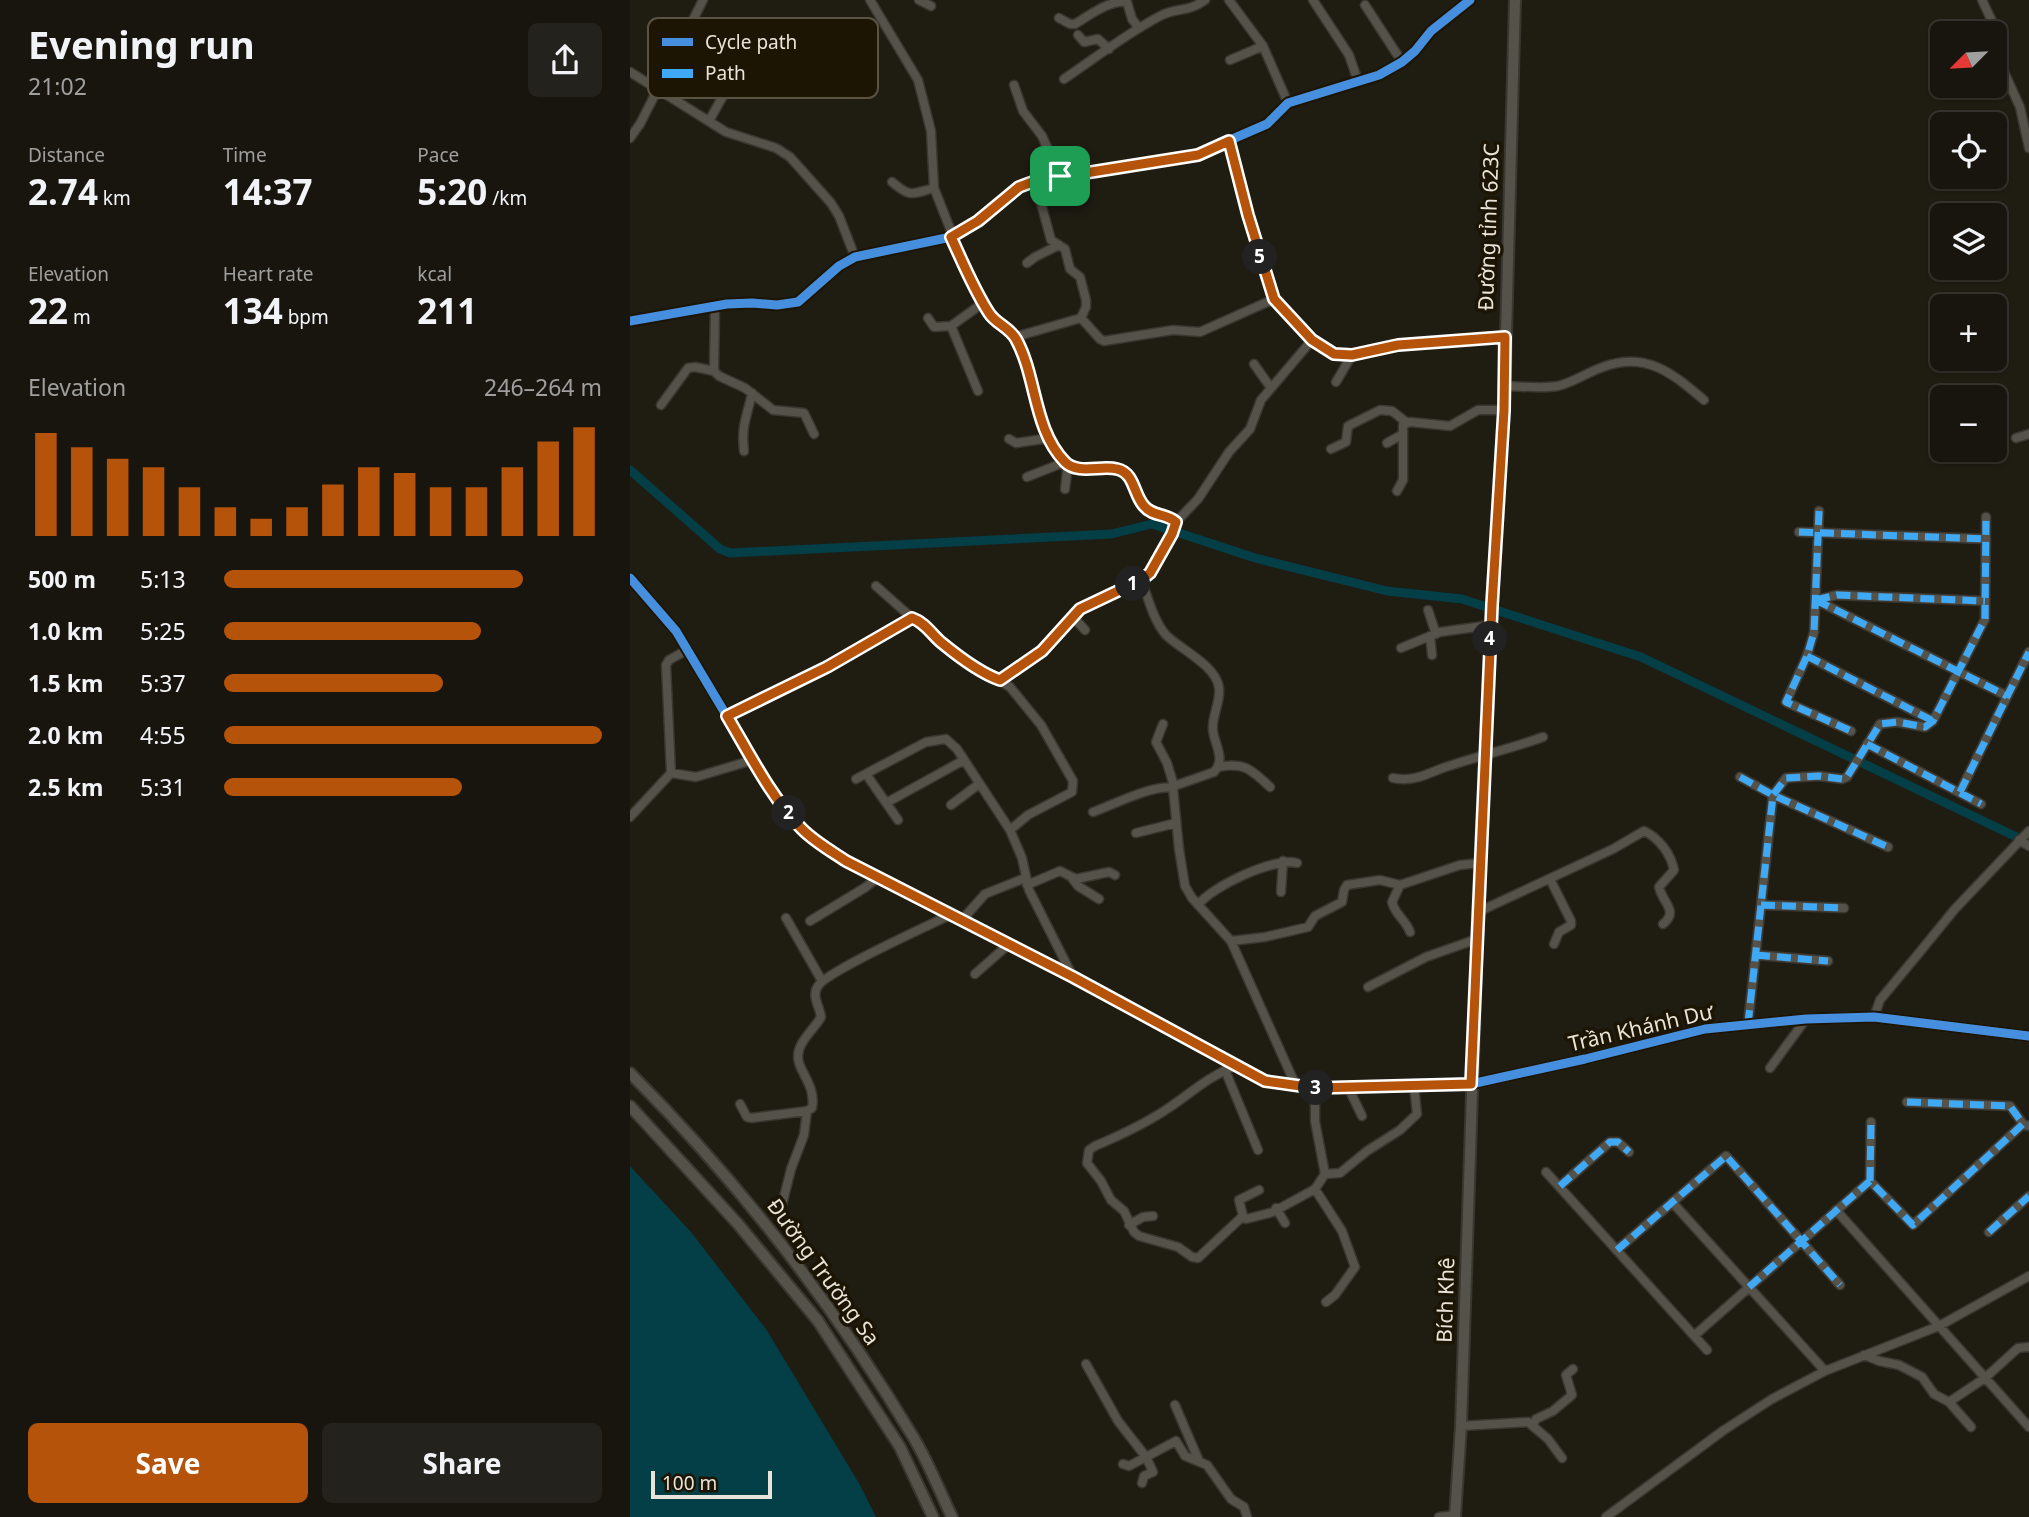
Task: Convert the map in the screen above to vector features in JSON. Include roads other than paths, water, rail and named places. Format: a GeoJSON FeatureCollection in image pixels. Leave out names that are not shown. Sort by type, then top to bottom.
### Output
{"type":"FeatureCollection","features":[{"type":"Feature","properties":{"kind":"main road","name":"Đường tỉnh 623C"},"geometry":{"type":"LineString","coordinates":[[1471,1084],[1491,625],[1504,410],[1515,0]]}},
{"type":"Feature","properties":{"kind":"main road","name":"Đường Trường Sa"},"geometry":{"type":"LineString","coordinates":[[630,1073],[667,1110],[757,1213],[831,1312],[914,1438],[953,1517]]}},
{"type":"Feature","properties":{"kind":"main road","name":"Bích Khê"},"geometry":{"type":"LineString","coordinates":[[1455,1516],[1461,1426],[1471,1084]]}},
{"type":"Feature","properties":{"kind":"main road","name":"Đường Trường Sa"},"geometry":{"type":"LineString","coordinates":[[630,1106],[738,1224],[818,1321],[900,1447],[933,1517]]}},
{"type":"Feature","properties":{"kind":"main road"},"geometry":{"type":"LineString","coordinates":[[900,1447],[914,1438]]}},
{"type":"Feature","properties":{"kind":"street"},"geometry":{"type":"LineString","coordinates":[[694,18],[703,0]]}},
{"type":"Feature","properties":{"kind":"street"},"geometry":{"type":"LineString","coordinates":[[870,0],[918,80],[931,131],[934,188],[952,236],[984,303],[995,321],[1015,337],[1049,438],[1067,463],[1080,468],[1101,467],[1123,471],[1129,476],[1145,508],[1168,516],[1174,528]]}},
{"type":"Feature","properties":{"kind":"street"},"geometry":{"type":"LineString","coordinates":[[919,0],[931,6]]}},
{"type":"Feature","properties":{"kind":"street"},"geometry":{"type":"LineString","coordinates":[[1063,79],[1139,28],[1172,10],[1188,10],[1205,0]]}},
{"type":"Feature","properties":{"kind":"street"},"geometry":{"type":"LineString","coordinates":[[1229,0],[1263,46],[1288,103]]}},
{"type":"Feature","properties":{"kind":"street"},"geometry":{"type":"LineString","coordinates":[[1313,0],[1349,55],[1358,81]]}},
{"type":"Feature","properties":{"kind":"street"},"geometry":{"type":"LineString","coordinates":[[630,321],[727,304],[777,305],[798,302],[839,266],[855,257],[952,236],[978,221],[1019,187],[1035,181],[1198,155],[1267,124],[1288,103],[1379,75],[1402,62],[1431,31],[1470,0]]}},
{"type":"Feature","properties":{"kind":"street"},"geometry":{"type":"LineString","coordinates":[[1982,0],[1992,21]]}},
{"type":"Feature","properties":{"kind":"street"},"geometry":{"type":"LineString","coordinates":[[1059,18],[1075,24],[1108,5],[1122,1],[1127,2],[1132,19],[1139,28]]}},
{"type":"Feature","properties":{"kind":"street"},"geometry":{"type":"LineString","coordinates":[[1365,5],[1402,62]]}},
{"type":"Feature","properties":{"kind":"street"},"geometry":{"type":"LineString","coordinates":[[1078,34],[1084,41],[1098,39],[1109,49]]}},
{"type":"Feature","properties":{"kind":"street"},"geometry":{"type":"LineString","coordinates":[[1230,60],[1263,46]]}},
{"type":"Feature","properties":{"kind":"street"},"geometry":{"type":"LineString","coordinates":[[630,72],[648,85]]}},
{"type":"Feature","properties":{"kind":"street"},"geometry":{"type":"LineString","coordinates":[[2007,79],[2020,107],[2029,148]]}},
{"type":"Feature","properties":{"kind":"street"},"geometry":{"type":"LineString","coordinates":[[1014,85],[1023,111],[1042,136],[1060,176]]}},
{"type":"Feature","properties":{"kind":"street"},"geometry":{"type":"LineString","coordinates":[[630,138],[655,98]]}},
{"type":"Feature","properties":{"kind":"street"},"geometry":{"type":"LineString","coordinates":[[669,98],[726,132],[776,148],[790,157],[831,203],[855,257]]}},
{"type":"Feature","properties":{"kind":"street"},"geometry":{"type":"LineString","coordinates":[[709,121],[722,98]]}},
{"type":"Feature","properties":{"kind":"street"},"geometry":{"type":"LineString","coordinates":[[1229,141],[1274,299],[1312,340],[1334,354],[1352,355],[1398,345],[1505,337]]}},
{"type":"Feature","properties":{"kind":"street"},"geometry":{"type":"LineString","coordinates":[[1015,337],[1081,318],[1086,307],[1080,278],[1070,269],[1065,249],[1051,240],[1035,181]]}},
{"type":"Feature","properties":{"kind":"street"},"geometry":{"type":"LineString","coordinates":[[892,182],[910,194],[934,188]]}},
{"type":"Feature","properties":{"kind":"street"},"geometry":{"type":"LineString","coordinates":[[1027,263],[1059,245]]}},
{"type":"Feature","properties":{"kind":"street"},"geometry":{"type":"LineString","coordinates":[[1081,318],[1104,341],[1173,330],[1200,332],[1274,299]]}},
{"type":"Feature","properties":{"kind":"street"},"geometry":{"type":"LineString","coordinates":[[928,318],[934,327],[951,326],[984,303]]}},
{"type":"Feature","properties":{"kind":"street"},"geometry":{"type":"LineString","coordinates":[[714,371],[715,307]]}},
{"type":"Feature","properties":{"kind":"street"},"geometry":{"type":"LineString","coordinates":[[951,326],[978,391]]}},
{"type":"Feature","properties":{"kind":"street"},"geometry":{"type":"LineString","coordinates":[[1000,680],[1042,651],[1087,605],[1141,580],[1150,573],[1174,528],[1198,499],[1229,452],[1250,429],[1261,400],[1312,340]]}},
{"type":"Feature","properties":{"kind":"street"},"geometry":{"type":"LineString","coordinates":[[1336,382],[1352,355]]}},
{"type":"Feature","properties":{"kind":"street"},"geometry":{"type":"LineString","coordinates":[[1504,386],[1555,386],[1614,363],[1635,362],[1667,371],[1704,401]]}},
{"type":"Feature","properties":{"kind":"street"},"geometry":{"type":"LineString","coordinates":[[1254,364],[1271,388]]}},
{"type":"Feature","properties":{"kind":"street"},"geometry":{"type":"LineString","coordinates":[[661,405],[688,368],[695,367],[714,371],[752,393],[773,410],[804,413],[814,434]]}},
{"type":"Feature","properties":{"kind":"street"},"geometry":{"type":"LineString","coordinates":[[744,451],[743,419],[752,393]]}},
{"type":"Feature","properties":{"kind":"street"},"geometry":{"type":"LineString","coordinates":[[1331,449],[1346,442],[1348,426],[1380,410],[1397,413],[1406,422],[1450,426],[1478,410],[1504,410]]}},
{"type":"Feature","properties":{"kind":"street"},"geometry":{"type":"LineString","coordinates":[[1397,491],[1403,480],[1403,425],[1406,422]]}},
{"type":"Feature","properties":{"kind":"street"},"geometry":{"type":"LineString","coordinates":[[2016,438],[2029,434]]}},
{"type":"Feature","properties":{"kind":"street"},"geometry":{"type":"LineString","coordinates":[[1387,443],[1403,435]]}},
{"type":"Feature","properties":{"kind":"street"},"geometry":{"type":"LineString","coordinates":[[1009,439],[1016,443],[1049,438]]}},
{"type":"Feature","properties":{"kind":"street"},"geometry":{"type":"LineString","coordinates":[[1027,477],[1067,463]]}},
{"type":"Feature","properties":{"kind":"street"},"geometry":{"type":"LineString","coordinates":[[1065,489],[1067,463]]}},
{"type":"Feature","properties":{"kind":"street"},"geometry":{"type":"LineString","coordinates":[[1819,511],[1814,632],[1807,656],[1786,702],[1851,731]]}},
{"type":"Feature","properties":{"kind":"street"},"geometry":{"type":"LineString","coordinates":[[1748,1024],[1773,795],[1786,778],[1847,777],[1880,724],[1897,722],[1925,727],[1933,721],[1985,619],[1986,517]]}},
{"type":"Feature","properties":{"kind":"street"},"geometry":{"type":"LineString","coordinates":[[1799,532],[1986,538]]}},
{"type":"Feature","properties":{"kind":"street","name":"Trần Khánh Dư"},"geometry":{"type":"LineString","coordinates":[[630,578],[676,631],[753,760],[803,830],[846,861],[1073,977],[1230,1068],[1265,1081],[1315,1088],[1471,1084],[1705,1029],[1807,1019],[1874,1017],[2029,1036]]}},
{"type":"Feature","properties":{"kind":"street"},"geometry":{"type":"LineString","coordinates":[[1141,580],[1163,631],[1180,647],[1196,656],[1218,683],[1220,689],[1213,727],[1220,755],[1218,768]]}},
{"type":"Feature","properties":{"kind":"street"},"geometry":{"type":"LineString","coordinates":[[876,586],[912,618],[925,625],[940,642],[991,677],[1000,680],[1019,696],[1041,725],[1068,769],[1074,786],[1072,792],[1028,815],[1010,830]]}},
{"type":"Feature","properties":{"kind":"street"},"geometry":{"type":"LineString","coordinates":[[1816,600],[1837,595],[1985,601]]}},
{"type":"Feature","properties":{"kind":"street"},"geometry":{"type":"LineString","coordinates":[[1816,600],[2007,696]]}},
{"type":"Feature","properties":{"kind":"street"},"geometry":{"type":"LineString","coordinates":[[1428,610],[1433,635],[1432,654]]}},
{"type":"Feature","properties":{"kind":"street"},"geometry":{"type":"LineString","coordinates":[[1073,617],[1085,630]]}},
{"type":"Feature","properties":{"kind":"street"},"geometry":{"type":"LineString","coordinates":[[727,716],[827,667],[912,618]]}},
{"type":"Feature","properties":{"kind":"street"},"geometry":{"type":"LineString","coordinates":[[1401,648],[1433,635],[1491,625]]}},
{"type":"Feature","properties":{"kind":"street"},"geometry":{"type":"LineString","coordinates":[[630,817],[671,773],[666,665],[669,660],[687,650]]}},
{"type":"Feature","properties":{"kind":"street"},"geometry":{"type":"LineString","coordinates":[[1959,792],[2029,652]]}},
{"type":"Feature","properties":{"kind":"street"},"geometry":{"type":"LineString","coordinates":[[1807,656],[1933,721]]}},
{"type":"Feature","properties":{"kind":"street"},"geometry":{"type":"LineString","coordinates":[[1163,724],[1156,742],[1167,763],[1173,787],[1185,886],[1231,941],[1296,1086]]}},
{"type":"Feature","properties":{"kind":"street"},"geometry":{"type":"LineString","coordinates":[[1393,778],[1419,778],[1450,765],[1543,737]]}},
{"type":"Feature","properties":{"kind":"street"},"geometry":{"type":"LineString","coordinates":[[856,779],[926,742],[941,739],[951,742],[1010,830],[1022,858],[1026,881],[1073,977]]}},
{"type":"Feature","properties":{"kind":"street"},"geometry":{"type":"LineString","coordinates":[[1867,744],[1982,804]]}},
{"type":"Feature","properties":{"kind":"street"},"geometry":{"type":"LineString","coordinates":[[671,773],[696,776],[753,760]]}},
{"type":"Feature","properties":{"kind":"street"},"geometry":{"type":"LineString","coordinates":[[886,803],[964,760]]}},
{"type":"Feature","properties":{"kind":"street"},"geometry":{"type":"LineString","coordinates":[[1093,812],[1232,765],[1245,767],[1270,787]]}},
{"type":"Feature","properties":{"kind":"street"},"geometry":{"type":"LineString","coordinates":[[866,774],[898,820]]}},
{"type":"Feature","properties":{"kind":"street"},"geometry":{"type":"LineString","coordinates":[[1740,777],[1773,795],[1888,847]]}},
{"type":"Feature","properties":{"kind":"street"},"geometry":{"type":"LineString","coordinates":[[951,804],[979,784]]}},
{"type":"Feature","properties":{"kind":"street"},"geometry":{"type":"LineString","coordinates":[[1136,833],[1176,823]]}},
{"type":"Feature","properties":{"kind":"street"},"geometry":{"type":"LineString","coordinates":[[1478,912],[1613,849],[1640,832],[1648,832],[1664,847],[1674,870],[1659,887],[1671,913],[1670,918],[1662,924]]}},
{"type":"Feature","properties":{"kind":"street"},"geometry":{"type":"LineString","coordinates":[[1874,1017],[1880,1000],[2023,837],[2029,846]]}},
{"type":"Feature","properties":{"kind":"street"},"geometry":{"type":"LineString","coordinates":[[1199,905],[1208,895],[1242,877],[1283,861],[1297,863]]}},
{"type":"Feature","properties":{"kind":"street"},"geometry":{"type":"LineString","coordinates":[[1281,892],[1283,861]]}},
{"type":"Feature","properties":{"kind":"street"},"geometry":{"type":"LineString","coordinates":[[1231,941],[1265,937],[1308,926],[1315,916],[1342,902],[1344,890],[1350,884],[1380,880],[1400,885],[1460,866],[1480,863]]}},
{"type":"Feature","properties":{"kind":"street"},"geometry":{"type":"LineString","coordinates":[[962,920],[985,894],[1060,871],[1099,899]]}},
{"type":"Feature","properties":{"kind":"street"},"geometry":{"type":"LineString","coordinates":[[1072,878],[1109,872],[1115,875]]}},
{"type":"Feature","properties":{"kind":"street"},"geometry":{"type":"LineString","coordinates":[[810,921],[878,877]]}},
{"type":"Feature","properties":{"kind":"street"},"geometry":{"type":"LineString","coordinates":[[1550,879],[1571,921],[1571,925],[1558,934],[1554,944]]}},
{"type":"Feature","properties":{"kind":"street"},"geometry":{"type":"LineString","coordinates":[[1400,885],[1392,902],[1396,914],[1407,924],[1410,932]]}},
{"type":"Feature","properties":{"kind":"street"},"geometry":{"type":"LineString","coordinates":[[1761,905],[1844,908]]}},
{"type":"Feature","properties":{"kind":"street"},"geometry":{"type":"LineString","coordinates":[[740,1104],[747,1118],[807,1111],[812,1108],[815,1095],[799,1062],[798,1051],[821,1017],[815,995],[817,987],[822,981],[952,914]]}},
{"type":"Feature","properties":{"kind":"street"},"geometry":{"type":"LineString","coordinates":[[786,918],[822,981]]}},
{"type":"Feature","properties":{"kind":"street"},"geometry":{"type":"LineString","coordinates":[[1368,987],[1426,957],[1477,939]]}},
{"type":"Feature","properties":{"kind":"street"},"geometry":{"type":"LineString","coordinates":[[975,974],[1009,944]]}},
{"type":"Feature","properties":{"kind":"street"},"geometry":{"type":"LineString","coordinates":[[1756,955],[1828,961]]}},
{"type":"Feature","properties":{"kind":"street"},"geometry":{"type":"LineString","coordinates":[[1770,1068],[1807,1019]]}},
{"type":"Feature","properties":{"kind":"street"},"geometry":{"type":"LineString","coordinates":[[1243,1216],[1198,1258],[1178,1247],[1139,1236],[1129,1225],[1124,1210],[1111,1200],[1087,1163],[1089,1150],[1149,1120],[1169,1108],[1198,1084],[1230,1068],[1258,1150]]}},
{"type":"Feature","properties":{"kind":"street"},"geometry":{"type":"LineString","coordinates":[[1348,1087],[1362,1116]]}},
{"type":"Feature","properties":{"kind":"street"},"geometry":{"type":"LineString","coordinates":[[1325,1174],[1340,1173],[1400,1130],[1417,1114],[1413,1087]]}},
{"type":"Feature","properties":{"kind":"street"},"geometry":{"type":"LineString","coordinates":[[1259,1190],[1239,1200],[1246,1219],[1272,1212],[1314,1189],[1325,1174],[1315,1121],[1315,1088]]}},
{"type":"Feature","properties":{"kind":"street"},"geometry":{"type":"LineString","coordinates":[[1871,1122],[1870,1181],[1913,1225],[2026,1125],[2010,1106],[1907,1102]]}},
{"type":"Feature","properties":{"kind":"street"},"geometry":{"type":"LineString","coordinates":[[780,1209],[804,1135],[807,1111]]}},
{"type":"Feature","properties":{"kind":"street"},"geometry":{"type":"LineString","coordinates":[[1560,1186],[1610,1142],[1618,1142],[1629,1152]]}},
{"type":"Feature","properties":{"kind":"street"},"geometry":{"type":"LineString","coordinates":[[1617,1250],[1726,1156],[1840,1285]]}},
{"type":"Feature","properties":{"kind":"street"},"geometry":{"type":"LineString","coordinates":[[1546,1172],[1706,1350]]}},
{"type":"Feature","properties":{"kind":"street"},"geometry":{"type":"LineString","coordinates":[[1695,1335],[1870,1181]]}},
{"type":"Feature","properties":{"kind":"street"},"geometry":{"type":"LineString","coordinates":[[1314,1189],[1342,1231],[1355,1267],[1335,1295],[1326,1302]]}},
{"type":"Feature","properties":{"kind":"street"},"geometry":{"type":"LineString","coordinates":[[1989,1232],[2028,1200]]}},
{"type":"Feature","properties":{"kind":"street"},"geometry":{"type":"LineString","coordinates":[[1672,1202],[1825,1371]]}},
{"type":"Feature","properties":{"kind":"street"},"geometry":{"type":"LineString","coordinates":[[1276,1209],[1285,1223]]}},
{"type":"Feature","properties":{"kind":"street"},"geometry":{"type":"LineString","coordinates":[[1836,1210],[2029,1427]]}},
{"type":"Feature","properties":{"kind":"street"},"geometry":{"type":"LineString","coordinates":[[1129,1225],[1143,1217],[1153,1216]]}},
{"type":"Feature","properties":{"kind":"street"},"geometry":{"type":"LineString","coordinates":[[1606,1517],[1724,1430],[1772,1399],[1825,1371],[1939,1326],[2029,1276]]}},
{"type":"Feature","properties":{"kind":"street"},"geometry":{"type":"LineString","coordinates":[[1949,1402],[1986,1378],[2018,1348],[2029,1347]]}},
{"type":"Feature","properties":{"kind":"street"},"geometry":{"type":"LineString","coordinates":[[1864,1355],[1879,1362],[1899,1365],[1922,1377],[1934,1394],[1949,1402],[1971,1427]]}},
{"type":"Feature","properties":{"kind":"street"},"geometry":{"type":"LineString","coordinates":[[1086,1364],[1118,1421],[1146,1457],[1153,1472],[1144,1476],[1142,1483]]}},
{"type":"Feature","properties":{"kind":"street"},"geometry":{"type":"LineString","coordinates":[[1534,1425],[1536,1419],[1553,1411],[1572,1395],[1566,1375],[1573,1369]]}},
{"type":"Feature","properties":{"kind":"street"},"geometry":{"type":"LineString","coordinates":[[1175,1405],[1199,1461]]}},
{"type":"Feature","properties":{"kind":"street"},"geometry":{"type":"LineString","coordinates":[[1461,1426],[1528,1422],[1534,1425],[1562,1458]]}},
{"type":"Feature","properties":{"kind":"street"},"geometry":{"type":"LineString","coordinates":[[1122,1464],[1129,1466],[1177,1441],[1185,1456],[1207,1465],[1231,1499],[1244,1507],[1247,1517]]}},
{"type":"Feature","properties":{"kind":"street"},"geometry":{"type":"LineString","coordinates":[[1438,1517],[1455,1516]]}},
{"type":"Feature","properties":{"kind":"water"},"geometry":{"type":"Polygon","coordinates":[[[630,1166],[691,1232],[766,1329],[860,1485],[876,1517],[630,1517],[630,1166]]]}},
{"type":"Feature","properties":{"kind":"waterway"},"geometry":{"type":"LineString","coordinates":[[630,470],[720,549],[730,553],[1111,534],[1152,524],[1255,558],[1387,591],[1462,599],[1641,657],[2027,842]]}}]}
